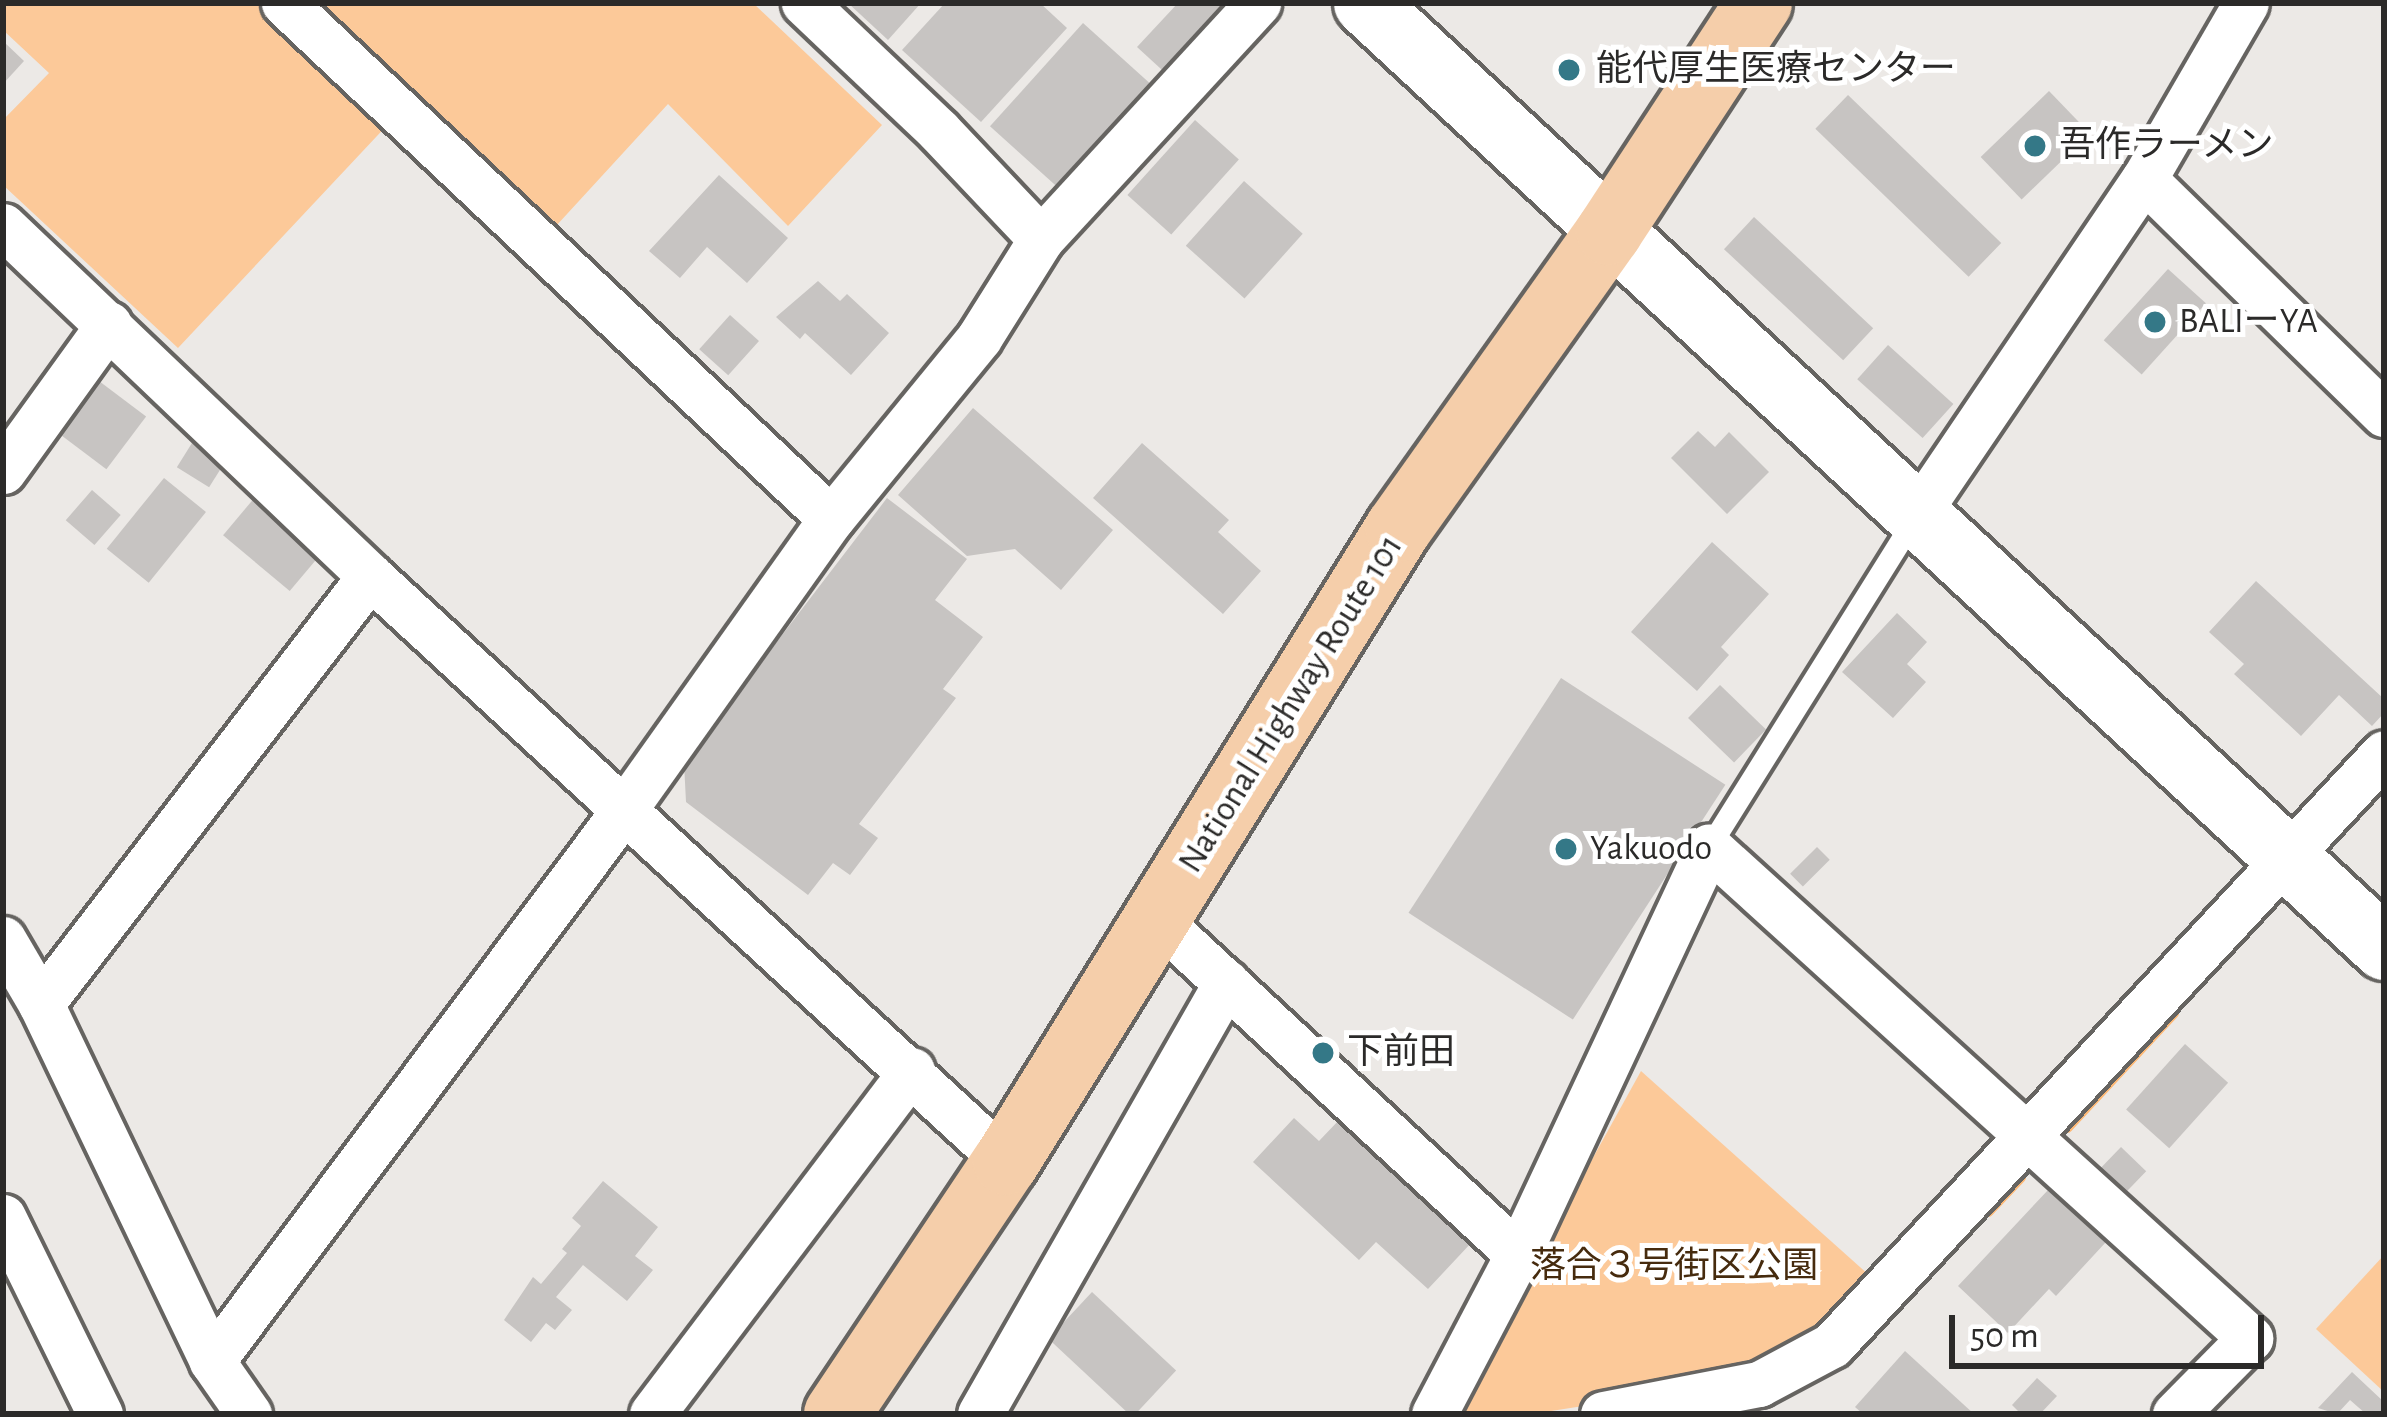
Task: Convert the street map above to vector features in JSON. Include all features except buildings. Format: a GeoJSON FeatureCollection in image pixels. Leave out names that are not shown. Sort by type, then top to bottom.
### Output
{"type":"FeatureCollection","features":[{"type":"Feature","properties":{"kind":"highway","name":"National Highway Route 101"},"geometry":{"type":"LineString","coordinates":[[837,1414],[1006,1162],[1398,529],[1609,232],[1759,3]]}},
{"type":"Feature","properties":{"kind":"street"},"geometry":{"type":"LineString","coordinates":[[284,3],[831,519]]}},
{"type":"Feature","properties":{"kind":"street"},"geometry":{"type":"LineString","coordinates":[[805,3],[938,130],[1042,239]]}},
{"type":"Feature","properties":{"kind":"street"},"geometry":{"type":"LineString","coordinates":[[212,1361],[624,810],[831,519],[979,338],[1042,239],[1258,3]]}},
{"type":"Feature","properties":{"kind":"street"},"geometry":{"type":"LineString","coordinates":[[1365,3],[1609,232],[1919,511],[2384,948]]}},
{"type":"Feature","properties":{"kind":"street"},"geometry":{"type":"LineString","coordinates":[[1919,511],[2144,179],[2246,3]]}},
{"type":"Feature","properties":{"kind":"street"},"geometry":{"type":"LineString","coordinates":[[2144,179],[2384,414]]}},
{"type":"Feature","properties":{"kind":"street"},"geometry":{"type":"LineString","coordinates":[[3,226],[370,576],[912,1070],[1006,1162]]}},
{"type":"Feature","properties":{"kind":"street"},"geometry":{"type":"LineString","coordinates":[[3,472],[109,324]]}},
{"type":"Feature","properties":{"kind":"street"},"geometry":{"type":"LineString","coordinates":[[41,1004],[370,576]]}},
{"type":"Feature","properties":{"kind":"street"},"geometry":{"type":"LineString","coordinates":[[1603,1414],[1759,1384],[1832,1346],[2384,753]]}},
{"type":"Feature","properties":{"kind":"street"},"geometry":{"type":"LineString","coordinates":[[1434,1414],[1518,1254],[1709,847],[2249,1338],[2175,1414]]}},
{"type":"Feature","properties":{"kind":"street"},"geometry":{"type":"LineString","coordinates":[[1157,919],[1518,1254]]}},
{"type":"Feature","properties":{"kind":"street"},"geometry":{"type":"LineString","coordinates":[[3,939],[41,1004],[212,1361],[249,1414]]}},
{"type":"Feature","properties":{"kind":"street"},"geometry":{"type":"LineString","coordinates":[[980,1414],[1226,982]]}},
{"type":"Feature","properties":{"kind":"street"},"geometry":{"type":"LineString","coordinates":[[652,1414],[912,1070]]}},
{"type":"Feature","properties":{"kind":"street"},"geometry":{"type":"LineString","coordinates":[[3,1217],[100,1414]]}},
{"type":"Feature","properties":{"kind":"lane"},"geometry":{"type":"LineString","coordinates":[[1709,847],[1919,511]]}},
{"type":"Feature","properties":{"kind":"green space"},"geometry":{"type":"Polygon","coordinates":[[[3,3],[261,3],[392,120],[178,348],[3,185],[3,120],[49,73],[3,30],[3,3]]]}},
{"type":"Feature","properties":{"kind":"green space"},"geometry":{"type":"Polygon","coordinates":[[[317,3],[753,3],[882,125],[788,226],[668,104],[556,226],[317,3]]]}},
{"type":"Feature","properties":{"kind":"green space","name":"落合３号街区公園"},"geometry":{"type":"Polygon","coordinates":[[[1641,1071],[1870,1276],[1810,1343],[1730,1383],[1532,1414],[1460,1414],[1455,1407],[1641,1071]]]}},
{"type":"Feature","properties":{"kind":"green space"},"geometry":{"type":"Polygon","coordinates":[[[2384,1255],[2384,1392],[2316,1329],[2384,1255]]]}},
{"type":"Feature","properties":{"kind":"waterway"},"geometry":{"type":"LineString","coordinates":[[2067,1127],[2173,1013]]}},
{"type":"Feature","properties":{"kind":"waterway"},"geometry":{"type":"LineString","coordinates":[[1988,1211],[2020,1177]]}},
{"type":"Feature","properties":{"kind":"place","name":"能代厚生医療センター"},"geometry":{"type":"Point","coordinates":[1569,70]}},
{"type":"Feature","properties":{"kind":"place","name":"吾作ラーメン"},"geometry":{"type":"Point","coordinates":[2035,146]}},
{"type":"Feature","properties":{"kind":"place","name":"BALIーYA"},"geometry":{"type":"Point","coordinates":[2155,322]}},
{"type":"Feature","properties":{"kind":"place","name":"Yakuodo"},"geometry":{"type":"Point","coordinates":[1566,849]}},
{"type":"Feature","properties":{"kind":"place","name":"下前田"},"geometry":{"type":"Point","coordinates":[1323,1053]}}]}
